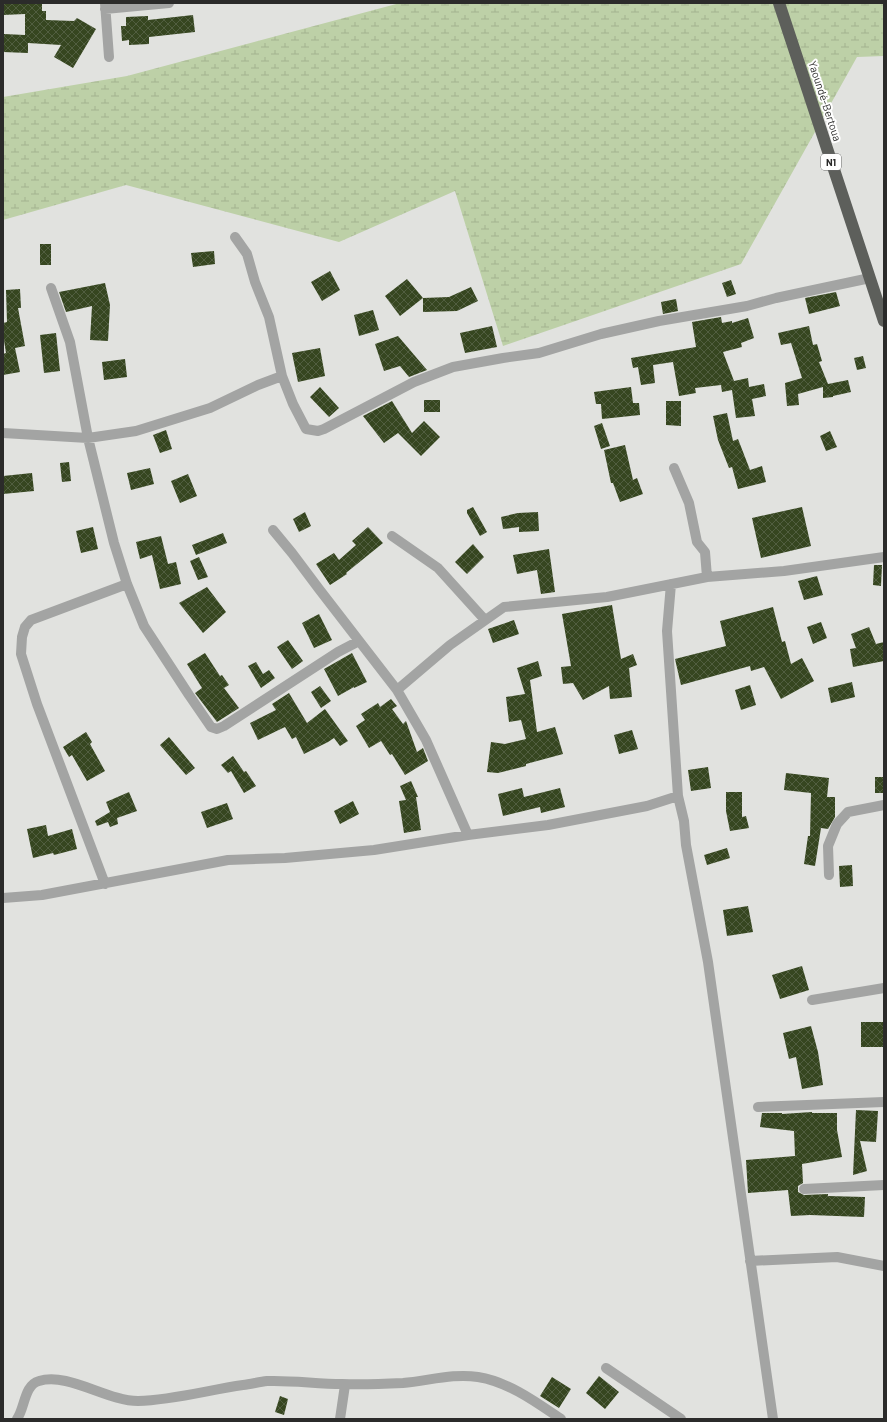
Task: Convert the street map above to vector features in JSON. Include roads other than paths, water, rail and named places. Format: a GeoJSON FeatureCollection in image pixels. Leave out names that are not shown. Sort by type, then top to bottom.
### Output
{"type":"FeatureCollection","features":[{"type":"Feature","properties":{"kind":"highway","name":"Yaoundé-Bertoua"},"geometry":{"type":"LineString","coordinates":[[779,3],[884,321]]}},
{"type":"Feature","properties":{"kind":"street"},"geometry":{"type":"LineString","coordinates":[[109,57],[105,6],[169,3]]}},
{"type":"Feature","properties":{"kind":"street"},"geometry":{"type":"LineString","coordinates":[[235,237],[247,254],[255,282],[269,317],[282,376],[293,404],[306,429],[318,431],[324,430],[414,382],[453,367],[539,353],[601,334],[659,321],[747,306],[776,298],[870,278]]}},
{"type":"Feature","properties":{"kind":"street"},"geometry":{"type":"LineString","coordinates":[[52,288],[70,342],[88,438],[114,543],[127,584],[144,626],[211,727],[218,729],[224,726],[338,652],[358,641]]}},
{"type":"Feature","properties":{"kind":"street"},"geometry":{"type":"LineString","coordinates":[[3,433],[88,438],[136,431],[210,408],[258,385],[282,376]]}},
{"type":"Feature","properties":{"kind":"street"},"geometry":{"type":"LineString","coordinates":[[674,468],[689,503],[698,542],[705,552],[707,577]]}},
{"type":"Feature","properties":{"kind":"street"},"geometry":{"type":"LineString","coordinates":[[273,530],[397,690],[426,740],[468,835]]}},
{"type":"Feature","properties":{"kind":"street"},"geometry":{"type":"LineString","coordinates":[[392,536],[438,568],[485,620]]}},
{"type":"Feature","properties":{"kind":"street"},"geometry":{"type":"LineString","coordinates":[[397,690],[450,645],[504,607],[607,597],[707,577],[784,571],[884,557]]}},
{"type":"Feature","properties":{"kind":"street"},"geometry":{"type":"LineString","coordinates":[[106,884],[37,704],[21,654],[22,637],[25,627],[31,620],[127,584]]}},
{"type":"Feature","properties":{"kind":"street"},"geometry":{"type":"LineString","coordinates":[[671,584],[668,631],[678,796],[684,821],[686,845],[708,962],[773,1419]]}},
{"type":"Feature","properties":{"kind":"street"},"geometry":{"type":"LineString","coordinates":[[3,898],[42,895],[228,860],[285,858],[374,850],[468,835],[548,825],[647,806],[678,796]]}},
{"type":"Feature","properties":{"kind":"street"},"geometry":{"type":"LineString","coordinates":[[829,875],[828,846],[837,824],[848,812],[884,805]]}},
{"type":"Feature","properties":{"kind":"street"},"geometry":{"type":"LineString","coordinates":[[812,1000],[884,988]]}},
{"type":"Feature","properties":{"kind":"street"},"geometry":{"type":"LineString","coordinates":[[758,1107],[884,1102]]}},
{"type":"Feature","properties":{"kind":"street"},"geometry":{"type":"LineString","coordinates":[[804,1189],[884,1184]]}},
{"type":"Feature","properties":{"kind":"street"},"geometry":{"type":"LineString","coordinates":[[750,1261],[837,1257],[884,1266]]}},
{"type":"Feature","properties":{"kind":"street"},"geometry":{"type":"LineString","coordinates":[[606,1368],[681,1419]]}},
{"type":"Feature","properties":{"kind":"street"},"geometry":{"type":"LineString","coordinates":[[18,1419],[30,1387],[37,1381],[52,1378],[77,1384],[123,1400],[137,1401],[169,1398],[266,1381],[345,1385],[405,1382],[453,1375],[478,1377],[503,1384],[528,1397],[561,1419]]}},
{"type":"Feature","properties":{"kind":"street"},"geometry":{"type":"LineString","coordinates":[[340,1419],[345,1385]]}}]}
